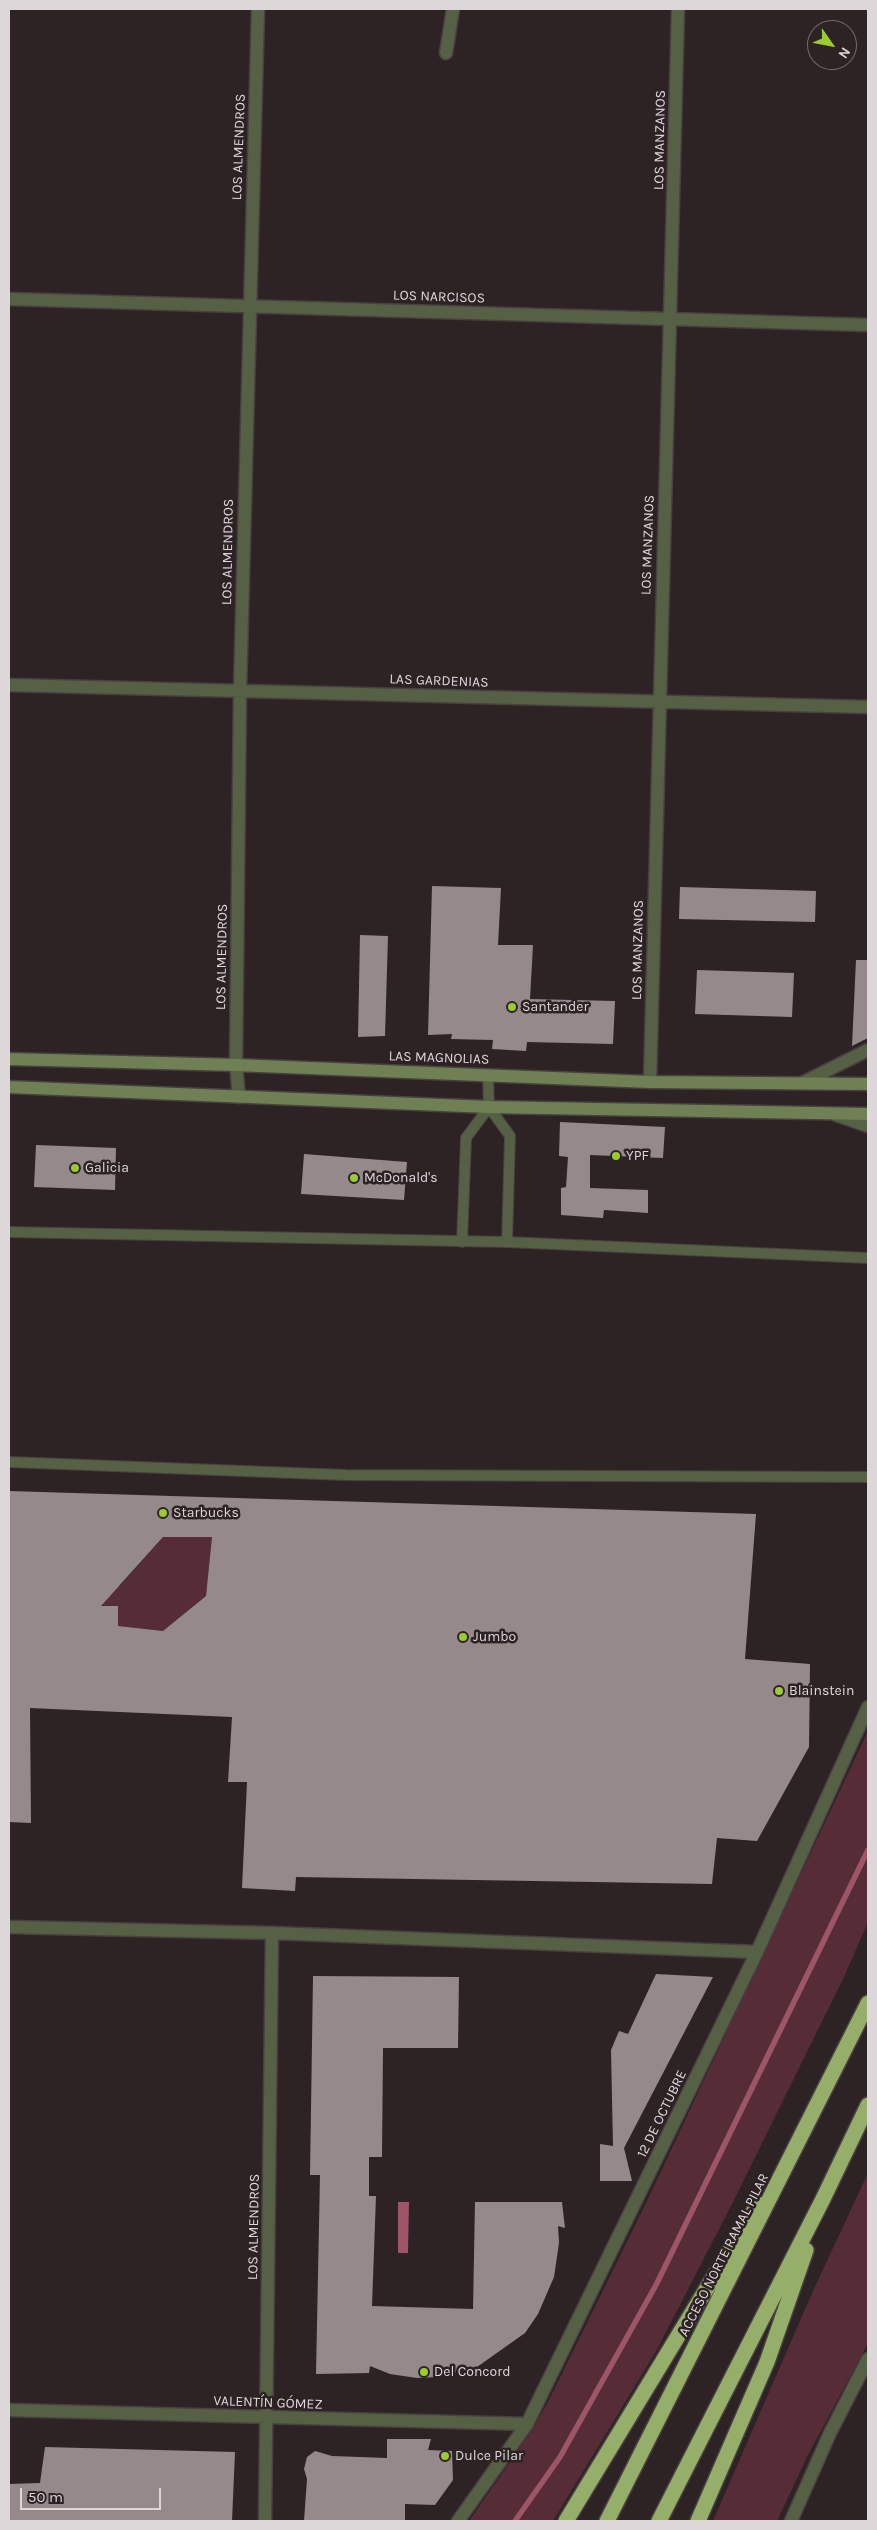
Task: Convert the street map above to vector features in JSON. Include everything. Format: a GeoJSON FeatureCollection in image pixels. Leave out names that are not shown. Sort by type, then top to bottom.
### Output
{"type":"FeatureCollection","features":[{"type":"Feature","properties":{"kind":"highway","name":"ACCESO NORTE RAMAL PILAR"},"geometry":{"type":"LineString","coordinates":[[607,2521],[868,2003]]}},
{"type":"Feature","properties":{"kind":"highway"},"geometry":{"type":"LineString","coordinates":[[566,2521],[819,2102]]}},
{"type":"Feature","properties":{"kind":"highway"},"geometry":{"type":"LineString","coordinates":[[659,2521],[823,2199],[868,2105]]}},
{"type":"Feature","properties":{"kind":"highway"},"geometry":{"type":"LineString","coordinates":[[698,2521],[767,2362],[823,2199]]}},
{"type":"Feature","properties":{"kind":"main road","name":"LAS MAGNOLIAS"},"geometry":{"type":"LineString","coordinates":[[9,1059],[488,1074],[650,1082],[868,1084]]}},
{"type":"Feature","properties":{"kind":"main road"},"geometry":{"type":"LineString","coordinates":[[9,1087],[489,1106],[868,1114]]}},
{"type":"Feature","properties":{"kind":"street","name":"LOS ALMENDROS"},"geometry":{"type":"LineString","coordinates":[[239,1097],[236,1065],[240,691],[258,9]]}},
{"type":"Feature","properties":{"kind":"street"},"geometry":{"type":"LineString","coordinates":[[446,54],[453,9]]}},
{"type":"Feature","properties":{"kind":"street","name":"LOS MANZANOS"},"geometry":{"type":"LineString","coordinates":[[650,1082],[658,702],[671,320],[678,9]]}},
{"type":"Feature","properties":{"kind":"street","name":"LOS NARCISOS"},"geometry":{"type":"LineString","coordinates":[[9,299],[868,325]]}},
{"type":"Feature","properties":{"kind":"street","name":"LAS GARDENIAS"},"geometry":{"type":"LineString","coordinates":[[9,686],[868,707]]}},
{"type":"Feature","properties":{"kind":"street"},"geometry":{"type":"LineString","coordinates":[[802,1083],[868,1050]]}},
{"type":"Feature","properties":{"kind":"street"},"geometry":{"type":"LineString","coordinates":[[831,1113],[868,1126]]}},
{"type":"Feature","properties":{"kind":"street","name":"12 DE OCTUBRE"},"geometry":{"type":"LineString","coordinates":[[458,2521],[527,2424],[757,1952],[868,1707]]}},
{"type":"Feature","properties":{"kind":"street"},"geometry":{"type":"LineString","coordinates":[[9,1927],[272,1933],[757,1952]]}},
{"type":"Feature","properties":{"kind":"street","name":"LOS ALMENDROS"},"geometry":{"type":"LineString","coordinates":[[265,2521],[268,2418],[272,1933]]}},
{"type":"Feature","properties":{"kind":"street"},"geometry":{"type":"LineString","coordinates":[[791,2521],[830,2433],[868,2359]]}},
{"type":"Feature","properties":{"kind":"street","name":"VALENTÍN GÓMEZ"},"geometry":{"type":"LineString","coordinates":[[9,2410],[527,2424]]}},
{"type":"Feature","properties":{"kind":"lane"},"geometry":{"type":"LineString","coordinates":[[488,1074],[489,1106],[510,1136],[507,1242]]}},
{"type":"Feature","properties":{"kind":"lane"},"geometry":{"type":"LineString","coordinates":[[462,1242],[466,1138],[489,1106]]}},
{"type":"Feature","properties":{"kind":"lane"},"geometry":{"type":"LineString","coordinates":[[9,1232],[507,1242],[868,1258]]}},
{"type":"Feature","properties":{"kind":"lane"},"geometry":{"type":"LineString","coordinates":[[9,1462],[346,1475],[868,1477]]}},
{"type":"Feature","properties":{"kind":"shaded area"},"geometry":{"type":"Polygon","coordinates":[[[163,1537],[212,1537],[206,1596],[163,1631],[118,1626],[118,1606],[9,1604],[9,1582],[120,1586],[163,1537]]]}},
{"type":"Feature","properties":{"kind":"shaded area"},"geometry":{"type":"Polygon","coordinates":[[[868,1731],[868,1922],[844,1977],[733,2202],[655,2353],[553,2521],[469,2521],[532,2430],[550,2398],[647,2201],[868,1731]]]}},
{"type":"Feature","properties":{"kind":"shaded area"},"geometry":{"type":"Polygon","coordinates":[[[868,2173],[868,2343],[809,2453],[777,2521],[713,2521],[813,2291],[868,2173]]]}},
{"type":"Feature","properties":{"kind":"shaded area"},"geometry":{"type":"Polygon","coordinates":[[[398,2202],[409,2202],[408,2253],[398,2253],[398,2202]]]}},
{"type":"Feature","properties":{"kind":"building"},"geometry":{"type":"Polygon","coordinates":[[[432,886],[501,888],[498,945],[533,945],[530,999],[615,1001],[613,1044],[527,1042],[526,1051],[492,1049],[493,1040],[451,1039],[452,1034],[428,1035],[432,886]]]}},
{"type":"Feature","properties":{"kind":"building"},"geometry":{"type":"Polygon","coordinates":[[[680,887],[816,891],[815,922],[679,919],[680,887]]]}},
{"type":"Feature","properties":{"kind":"building"},"geometry":{"type":"Polygon","coordinates":[[[360,935],[388,936],[385,1036],[358,1037],[360,935]]]}},
{"type":"Feature","properties":{"kind":"building"},"geometry":{"type":"Polygon","coordinates":[[[856,960],[868,960],[868,1038],[852,1046],[856,960]]]}},
{"type":"Feature","properties":{"kind":"building"},"geometry":{"type":"Polygon","coordinates":[[[697,970],[794,973],[792,1017],[695,1014],[697,970]]]}},
{"type":"Feature","properties":{"kind":"building"},"geometry":{"type":"Polygon","coordinates":[[[560,1122],[665,1127],[663,1158],[590,1155],[590,1188],[648,1190],[648,1213],[604,1210],[603,1218],[561,1215],[561,1188],[566,1187],[568,1157],[559,1156],[560,1122]]]}},
{"type":"Feature","properties":{"kind":"building","name":"Galicia"},"geometry":{"type":"Polygon","coordinates":[[[36,1145],[116,1148],[115,1190],[34,1187],[36,1145]]]}},
{"type":"Feature","properties":{"kind":"building","name":"McDonald's"},"geometry":{"type":"Polygon","coordinates":[[[304,1154],[407,1162],[404,1200],[301,1194],[304,1154]]]}},
{"type":"Feature","properties":{"kind":"building"},"geometry":{"type":"Polygon","coordinates":[[[9,1491],[756,1514],[745,1659],[810,1664],[809,1747],[757,1841],[717,1838],[712,1884],[296,1877],[295,1891],[242,1888],[247,1782],[228,1782],[232,1717],[30,1708],[31,1823],[9,1822],[9,1491]],[[163,1537],[101,1606],[118,1606],[118,1626],[163,1631],[206,1596],[212,1537],[163,1537]]]}},
{"type":"Feature","properties":{"kind":"building"},"geometry":{"type":"Polygon","coordinates":[[[656,1974],[713,1977],[624,2148],[632,2181],[600,2181],[600,2144],[613,2146],[611,2050],[619,2031],[628,2034],[656,1974]]]}},
{"type":"Feature","properties":{"kind":"building"},"geometry":{"type":"Polygon","coordinates":[[[313,1976],[459,1977],[458,2048],[383,2048],[382,2157],[369,2157],[369,2196],[376,2196],[372,2306],[473,2309],[475,2202],[562,2202],[565,2228],[558,2226],[559,2243],[554,2277],[538,2314],[525,2333],[477,2367],[437,2377],[417,2378],[390,2374],[370,2366],[369,2373],[316,2374],[320,2175],[310,2175],[313,1976]]]}},
{"type":"Feature","properties":{"kind":"building"},"geometry":{"type":"Polygon","coordinates":[[[387,2439],[431,2439],[428,2450],[452,2451],[453,2480],[435,2505],[405,2504],[405,2521],[304,2521],[307,2479],[304,2469],[307,2457],[315,2451],[332,2456],[387,2458],[387,2439]]]}},
{"type":"Feature","properties":{"kind":"building"},"geometry":{"type":"Polygon","coordinates":[[[45,2447],[235,2452],[232,2521],[9,2521],[9,2484],[40,2483],[45,2447]]]}},
{"type":"Feature","properties":{"kind":"waterway"},"geometry":{"type":"LineString","coordinates":[[515,2521],[560,2457],[656,2285],[868,1850]]}},
{"type":"Feature","properties":{"kind":"place","name":"Santander"},"geometry":{"type":"Point","coordinates":[512,1007]}},
{"type":"Feature","properties":{"kind":"place","name":"YPF"},"geometry":{"type":"Point","coordinates":[616,1156]}},
{"type":"Feature","properties":{"kind":"place","name":"Galicia"},"geometry":{"type":"Point","coordinates":[75,1168]}},
{"type":"Feature","properties":{"kind":"place","name":"McDonald's"},"geometry":{"type":"Point","coordinates":[354,1178]}},
{"type":"Feature","properties":{"kind":"place","name":"Starbucks"},"geometry":{"type":"Point","coordinates":[163,1513]}},
{"type":"Feature","properties":{"kind":"place","name":"Jumbo"},"geometry":{"type":"Point","coordinates":[463,1637]}},
{"type":"Feature","properties":{"kind":"place","name":"Blainstein"},"geometry":{"type":"Point","coordinates":[779,1691]}},
{"type":"Feature","properties":{"kind":"place","name":"Del Concord"},"geometry":{"type":"Point","coordinates":[424,2372]}},
{"type":"Feature","properties":{"kind":"place","name":"Dulce Pilar"},"geometry":{"type":"Point","coordinates":[445,2456]}}]}
